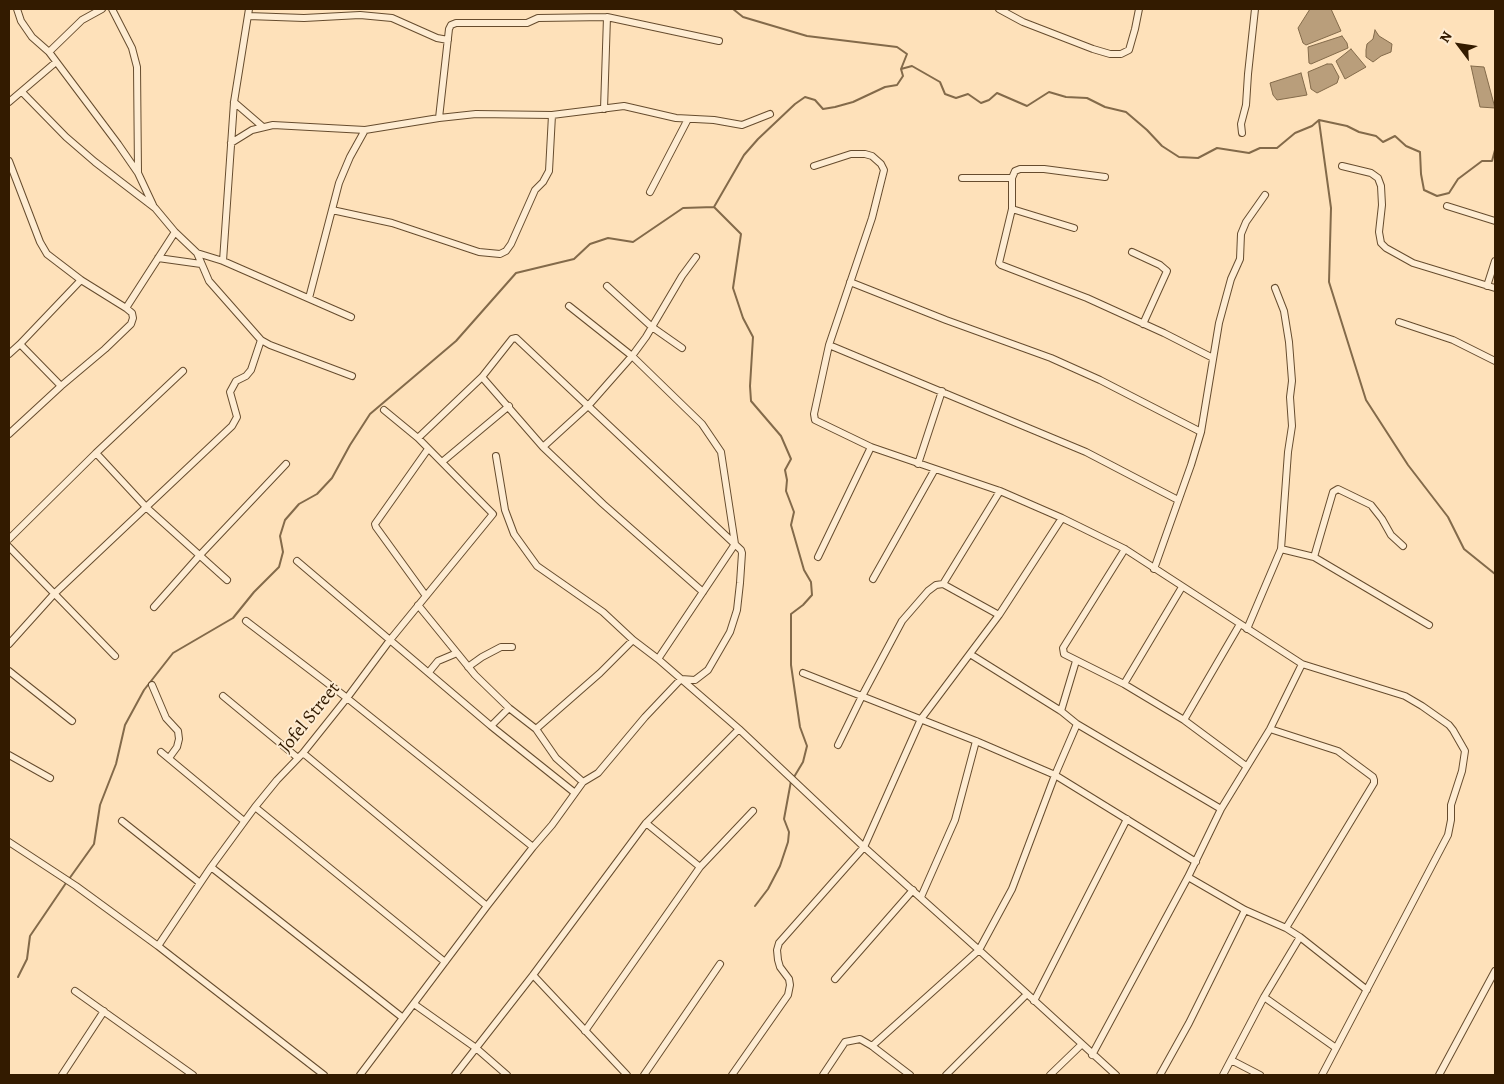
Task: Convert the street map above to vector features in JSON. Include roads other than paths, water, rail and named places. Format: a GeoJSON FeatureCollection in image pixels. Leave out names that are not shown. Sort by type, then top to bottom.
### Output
{"type":"FeatureCollection","features":[{"type":"Feature","properties":{"kind":"street"},"geometry":{"type":"LineString","coordinates":[[17,9],[21,20],[32,37],[49,52],[98,116],[138,173],[155,208],[174,232],[197,253],[223,260],[351,316]]}},
{"type":"Feature","properties":{"kind":"street"},"geometry":{"type":"LineString","coordinates":[[49,52],[82,20],[102,9]]}},
{"type":"Feature","properties":{"kind":"street"},"geometry":{"type":"LineString","coordinates":[[112,9],[132,48],[137,67],[138,173]]}},
{"type":"Feature","properties":{"kind":"street"},"geometry":{"type":"LineString","coordinates":[[223,260],[234,102],[249,9]]}},
{"type":"Feature","properties":{"kind":"street"},"geometry":{"type":"LineString","coordinates":[[999,9],[1023,22],[1110,54],[1121,54],[1128,50],[1135,29],[1138,9]]}},
{"type":"Feature","properties":{"kind":"street"},"geometry":{"type":"LineString","coordinates":[[1242,133],[1241,124],[1246,105],[1255,9]]}},
{"type":"Feature","properties":{"kind":"street"},"geometry":{"type":"LineString","coordinates":[[248,16],[304,18],[360,15],[392,18],[431,36],[448,40]]}},
{"type":"Feature","properties":{"kind":"street"},"geometry":{"type":"LineString","coordinates":[[604,108],[607,17]]}},
{"type":"Feature","properties":{"kind":"street"},"geometry":{"type":"LineString","coordinates":[[439,118],[448,29],[456,23],[527,23],[538,18],[607,17],[719,41]]}},
{"type":"Feature","properties":{"kind":"street"},"geometry":{"type":"LineString","coordinates":[[9,102],[56,62]]}},
{"type":"Feature","properties":{"kind":"street"},"geometry":{"type":"LineString","coordinates":[[22,92],[46,118],[74,143],[155,208]]}},
{"type":"Feature","properties":{"kind":"street"},"geometry":{"type":"LineString","coordinates":[[234,102],[262,127]]}},
{"type":"Feature","properties":{"kind":"street"},"geometry":{"type":"LineString","coordinates":[[231,143],[252,130],[273,125],[365,130],[476,114],[552,114],[624,106],[676,118],[714,120],[742,125],[770,114]]}},
{"type":"Feature","properties":{"kind":"street"},"geometry":{"type":"LineString","coordinates":[[332,210],[392,223],[479,252],[493,254],[506,251],[511,244],[535,190],[550,171],[552,114]]}},
{"type":"Feature","properties":{"kind":"street"},"geometry":{"type":"LineString","coordinates":[[650,192],[688,118]]}},
{"type":"Feature","properties":{"kind":"street"},"geometry":{"type":"LineString","coordinates":[[309,298],[339,183],[350,157],[365,130]]}},
{"type":"Feature","properties":{"kind":"street"},"geometry":{"type":"LineString","coordinates":[[814,166],[851,154],[865,154],[872,156],[884,170],[872,218],[829,345],[814,418],[871,447],[1000,491],[1062,518],[1125,549],[1302,664],[1405,696],[1422,706],[1449,725],[1465,751],[1462,771],[1451,805],[1451,820],[1448,834],[1322,1075]]}},
{"type":"Feature","properties":{"kind":"street"},"geometry":{"type":"LineString","coordinates":[[9,161],[40,242],[47,254],[82,280],[126,308],[132,313],[133,318],[131,324],[105,349],[9,434]]}},
{"type":"Feature","properties":{"kind":"street"},"geometry":{"type":"LineString","coordinates":[[1342,166],[1371,173],[1378,178],[1381,186],[1382,205],[1379,232],[1381,244],[1386,248],[1413,263],[1495,288]]}},
{"type":"Feature","properties":{"kind":"street"},"geometry":{"type":"LineString","coordinates":[[1105,177],[1044,169],[1020,169],[1015,171],[1012,178],[1012,209],[999,263],[1069,290],[1213,358]]}},
{"type":"Feature","properties":{"kind":"street"},"geometry":{"type":"LineString","coordinates":[[962,178],[1012,178]]}},
{"type":"Feature","properties":{"kind":"street"},"geometry":{"type":"LineString","coordinates":[[1154,569],[1201,432],[1219,323],[1231,280],[1240,259],[1241,234],[1246,222],[1265,194]]}},
{"type":"Feature","properties":{"kind":"street"},"geometry":{"type":"LineString","coordinates":[[1447,206],[1495,221]]}},
{"type":"Feature","properties":{"kind":"street"},"geometry":{"type":"LineString","coordinates":[[1012,209],[1074,228]]}},
{"type":"Feature","properties":{"kind":"street"},"geometry":{"type":"LineString","coordinates":[[126,308],[174,232]]}},
{"type":"Feature","properties":{"kind":"street"},"geometry":{"type":"LineString","coordinates":[[1132,252],[1168,270],[1143,324]]}},
{"type":"Feature","properties":{"kind":"street"},"geometry":{"type":"LineString","coordinates":[[197,253],[208,281],[261,340],[352,376]]}},
{"type":"Feature","properties":{"kind":"street"},"geometry":{"type":"LineString","coordinates":[[158,258],[201,264]]}},
{"type":"Feature","properties":{"kind":"street"},"geometry":{"type":"LineString","coordinates":[[543,446],[588,406],[632,356],[652,327],[682,276],[696,258]]}},
{"type":"Feature","properties":{"kind":"street"},"geometry":{"type":"LineString","coordinates":[[1487,286],[1495,261]]}},
{"type":"Feature","properties":{"kind":"street"},"geometry":{"type":"LineString","coordinates":[[9,354],[82,280]]}},
{"type":"Feature","properties":{"kind":"street"},"geometry":{"type":"LineString","coordinates":[[850,282],[946,320],[1051,358],[1100,380],[1201,432]]}},
{"type":"Feature","properties":{"kind":"street"},"geometry":{"type":"LineString","coordinates":[[607,286],[652,327],[682,348]]}},
{"type":"Feature","properties":{"kind":"street"},"geometry":{"type":"LineString","coordinates":[[1247,629],[1281,549],[1288,452],[1292,426],[1290,397],[1292,381],[1289,342],[1284,311],[1275,288]]}},
{"type":"Feature","properties":{"kind":"street"},"geometry":{"type":"LineString","coordinates":[[569,306],[632,356],[702,424],[721,452],[735,544],[658,659]]}},
{"type":"Feature","properties":{"kind":"street"},"geometry":{"type":"LineString","coordinates":[[1399,322],[1453,340],[1495,361]]}},
{"type":"Feature","properties":{"kind":"street"},"geometry":{"type":"LineString","coordinates":[[418,438],[482,377],[512,339],[516,338],[735,544],[742,553],[737,610],[730,632],[708,670],[695,680],[681,679]]}},
{"type":"Feature","properties":{"kind":"street"},"geometry":{"type":"LineString","coordinates":[[9,644],[54,594],[147,508],[235,421],[237,417],[230,392],[236,381],[246,376],[251,370],[261,340]]}},
{"type":"Feature","properties":{"kind":"street"},"geometry":{"type":"LineString","coordinates":[[20,344],[61,386]]}},
{"type":"Feature","properties":{"kind":"street"},"geometry":{"type":"LineString","coordinates":[[829,345],[1086,452],[1178,500]]}},
{"type":"Feature","properties":{"kind":"street"},"geometry":{"type":"LineString","coordinates":[[9,539],[183,371]]}},
{"type":"Feature","properties":{"kind":"street"},"geometry":{"type":"LineString","coordinates":[[482,377],[543,446],[603,504],[703,592]]}},
{"type":"Feature","properties":{"kind":"street"},"geometry":{"type":"LineString","coordinates":[[918,464],[942,391]]}},
{"type":"Feature","properties":{"kind":"street"},"geometry":{"type":"LineString","coordinates":[[384,410],[418,438],[442,462],[508,406]]}},
{"type":"Feature","properties":{"kind":"street"},"geometry":{"type":"LineString","coordinates":[[818,557],[871,447]]}},
{"type":"Feature","properties":{"kind":"street"},"geometry":{"type":"LineString","coordinates":[[426,596],[375,524],[428,449]]}},
{"type":"Feature","properties":{"kind":"street"},"geometry":{"type":"LineString","coordinates":[[96,453],[147,508],[227,580]]}},
{"type":"Feature","properties":{"kind":"street"},"geometry":{"type":"LineString","coordinates":[[496,456],[505,510],[514,534],[526,553],[543,571],[603,612],[633,640],[658,659],[739,729],[864,847],[1116,1075]]}},
{"type":"Feature","properties":{"kind":"street","name":"Jofel Street"},"geometry":{"type":"LineString","coordinates":[[158,946],[244,821],[277,780],[303,753],[390,640],[493,514],[442,462]]}},
{"type":"Feature","properties":{"kind":"street"},"geometry":{"type":"LineString","coordinates":[[154,607],[286,464]]}},
{"type":"Feature","properties":{"kind":"street"},"geometry":{"type":"LineString","coordinates":[[873,579],[935,469]]}},
{"type":"Feature","properties":{"kind":"street"},"geometry":{"type":"LineString","coordinates":[[1314,557],[1333,492],[1338,489],[1371,505],[1391,535],[1403,546]]}},
{"type":"Feature","properties":{"kind":"street"},"geometry":{"type":"LineString","coordinates":[[943,584],[1000,491]]}},
{"type":"Feature","properties":{"kind":"street"},"geometry":{"type":"LineString","coordinates":[[732,1075],[788,995],[789,979],[780,967],[778,960],[777,950],[779,942],[864,847],[920,719],[999,615],[1062,518]]}},
{"type":"Feature","properties":{"kind":"street"},"geometry":{"type":"LineString","coordinates":[[9,546],[115,656]]}},
{"type":"Feature","properties":{"kind":"street"},"geometry":{"type":"LineString","coordinates":[[1125,549],[1063,648],[1064,654],[1124,684],[1184,720],[1246,766]]}},
{"type":"Feature","properties":{"kind":"street"},"geometry":{"type":"LineString","coordinates":[[1281,549],[1314,557],[1430,626]]}},
{"type":"Feature","properties":{"kind":"street"},"geometry":{"type":"LineString","coordinates":[[297,561],[491,726],[575,792]]}},
{"type":"Feature","properties":{"kind":"street"},"geometry":{"type":"LineString","coordinates":[[838,745],[902,621],[936,585],[943,584],[999,615]]}},
{"type":"Feature","properties":{"kind":"street"},"geometry":{"type":"LineString","coordinates":[[1124,684],[1182,586]]}},
{"type":"Feature","properties":{"kind":"street"},"geometry":{"type":"LineString","coordinates":[[418,605],[468,667],[509,708],[536,729],[556,758],[583,782]]}},
{"type":"Feature","properties":{"kind":"street"},"geometry":{"type":"LineString","coordinates":[[246,621],[347,698],[533,847]]}},
{"type":"Feature","properties":{"kind":"street"},"geometry":{"type":"LineString","coordinates":[[1184,720],[1240,624]]}},
{"type":"Feature","properties":{"kind":"street"},"geometry":{"type":"LineString","coordinates":[[536,729],[600,673],[633,640]]}},
{"type":"Feature","properties":{"kind":"street"},"geometry":{"type":"LineString","coordinates":[[468,667],[501,647],[512,647]]}},
{"type":"Feature","properties":{"kind":"street"},"geometry":{"type":"LineString","coordinates":[[429,672],[438,661],[457,653]]}},
{"type":"Feature","properties":{"kind":"street"},"geometry":{"type":"LineString","coordinates":[[970,654],[1061,711],[1077,724],[1222,808]]}},
{"type":"Feature","properties":{"kind":"street"},"geometry":{"type":"LineString","coordinates":[[1061,711],[1076,661]]}},
{"type":"Feature","properties":{"kind":"street"},"geometry":{"type":"LineString","coordinates":[[1092,1054],[1188,878],[1222,808],[1270,729],[1302,664]]}},
{"type":"Feature","properties":{"kind":"street"},"geometry":{"type":"LineString","coordinates":[[9,671],[72,721]]}},
{"type":"Feature","properties":{"kind":"street"},"geometry":{"type":"LineString","coordinates":[[803,673],[976,741],[1056,775],[1196,862]]}},
{"type":"Feature","properties":{"kind":"street"},"geometry":{"type":"LineString","coordinates":[[360,1075],[583,782],[598,773],[681,679]]}},
{"type":"Feature","properties":{"kind":"street"},"geometry":{"type":"LineString","coordinates":[[152,685],[166,718],[178,731],[177,747],[169,758]]}},
{"type":"Feature","properties":{"kind":"street"},"geometry":{"type":"LineString","coordinates":[[223,696],[298,758]]}},
{"type":"Feature","properties":{"kind":"street"},"geometry":{"type":"LineString","coordinates":[[491,726],[509,708]]}},
{"type":"Feature","properties":{"kind":"street"},"geometry":{"type":"LineString","coordinates":[[872,1046],[979,950],[1012,889],[1077,724]]}},
{"type":"Feature","properties":{"kind":"street"},"geometry":{"type":"LineString","coordinates":[[455,1075],[533,975],[646,823],[739,729]]}},
{"type":"Feature","properties":{"kind":"street"},"geometry":{"type":"LineString","coordinates":[[1270,729],[1338,751],[1368,773],[1374,780],[1374,783],[1286,928]]}},
{"type":"Feature","properties":{"kind":"street"},"geometry":{"type":"LineString","coordinates":[[921,897],[955,820],[976,741]]}},
{"type":"Feature","properties":{"kind":"street"},"geometry":{"type":"LineString","coordinates":[[161,752],[244,821]]}},
{"type":"Feature","properties":{"kind":"street"},"geometry":{"type":"LineString","coordinates":[[303,753],[488,906]]}},
{"type":"Feature","properties":{"kind":"street"},"geometry":{"type":"LineString","coordinates":[[9,755],[50,778]]}},
{"type":"Feature","properties":{"kind":"street"},"geometry":{"type":"LineString","coordinates":[[255,807],[445,962]]}},
{"type":"Feature","properties":{"kind":"street"},"geometry":{"type":"LineString","coordinates":[[585,1030],[700,866],[753,811]]}},
{"type":"Feature","properties":{"kind":"street"},"geometry":{"type":"LineString","coordinates":[[1034,1001],[1127,819]]}},
{"type":"Feature","properties":{"kind":"street"},"geometry":{"type":"LineString","coordinates":[[122,821],[200,883]]}},
{"type":"Feature","properties":{"kind":"street"},"geometry":{"type":"LineString","coordinates":[[646,823],[700,866]]}},
{"type":"Feature","properties":{"kind":"street"},"geometry":{"type":"LineString","coordinates":[[9,842],[76,886],[158,946],[324,1075]]}},
{"type":"Feature","properties":{"kind":"street"},"geometry":{"type":"LineString","coordinates":[[211,867],[403,1018]]}},
{"type":"Feature","properties":{"kind":"street"},"geometry":{"type":"LineString","coordinates":[[1188,878],[1245,910],[1286,928],[1367,990]]}},
{"type":"Feature","properties":{"kind":"street"},"geometry":{"type":"LineString","coordinates":[[835,979],[913,890]]}},
{"type":"Feature","properties":{"kind":"street"},"geometry":{"type":"LineString","coordinates":[[1160,1075],[1189,1023],[1245,910]]}},
{"type":"Feature","properties":{"kind":"street"},"geometry":{"type":"LineString","coordinates":[[1223,1075],[1264,997],[1300,937]]}},
{"type":"Feature","properties":{"kind":"street"},"geometry":{"type":"LineString","coordinates":[[644,1075],[720,964]]}},
{"type":"Feature","properties":{"kind":"street"},"geometry":{"type":"LineString","coordinates":[[1439,1075],[1495,971]]}},
{"type":"Feature","properties":{"kind":"street"},"geometry":{"type":"LineString","coordinates":[[533,975],[627,1075]]}},
{"type":"Feature","properties":{"kind":"street"},"geometry":{"type":"LineString","coordinates":[[75,991],[193,1075]]}},
{"type":"Feature","properties":{"kind":"street"},"geometry":{"type":"LineString","coordinates":[[946,1075],[1027,994]]}},
{"type":"Feature","properties":{"kind":"street"},"geometry":{"type":"LineString","coordinates":[[1264,997],[1336,1048]]}},
{"type":"Feature","properties":{"kind":"street"},"geometry":{"type":"LineString","coordinates":[[414,1004],[476,1048],[507,1075]]}},
{"type":"Feature","properties":{"kind":"street"},"geometry":{"type":"LineString","coordinates":[[65,1074],[104,1011]]}},
{"type":"Feature","properties":{"kind":"street"},"geometry":{"type":"LineString","coordinates":[[823,1075],[845,1042],[860,1039],[910,1075]]}},
{"type":"Feature","properties":{"kind":"street"},"geometry":{"type":"LineString","coordinates":[[1050,1075],[1081,1044]]}},
{"type":"Feature","properties":{"kind":"street"},"geometry":{"type":"LineString","coordinates":[[1231,1060],[1260,1075]]}},
{"type":"Feature","properties":{"kind":"waterway"},"geometry":{"type":"LineString","coordinates":[[714,207],[744,155],[795,104],[805,97],[815,100],[823,109],[835,107],[853,102],[885,87],[897,85],[903,76],[901,69],[907,54],[897,47],[807,36],[743,17],[733,9]]}},
{"type":"Feature","properties":{"kind":"waterway"},"geometry":{"type":"LineString","coordinates":[[901,69],[912,66],[940,82],[945,94],[956,98],[968,94],[981,103],[989,100],[997,93],[1027,106],[1049,92],[1066,97],[1087,98],[1105,107],[1126,112],[1162,146],[1179,157],[1198,158],[1217,148],[1249,153],[1260,148],[1277,148],[1295,133],[1312,126],[1319,120],[1347,126],[1359,132],[1376,136],[1383,142],[1395,136],[1406,146],[1420,152],[1424,190],[1437,196],[1449,193],[1458,179],[1482,161],[1492,161],[1495,150]]}},
{"type":"Feature","properties":{"kind":"waterway"},"geometry":{"type":"LineString","coordinates":[[1319,121],[1331,208],[1329,282],[1366,400],[1408,465],[1448,517],[1464,549],[1495,574]]}},
{"type":"Feature","properties":{"kind":"waterway"},"geometry":{"type":"LineString","coordinates":[[69,879],[94,844],[100,805],[116,764],[125,725],[144,690],[173,653],[233,618],[254,592],[279,567],[283,552],[280,536],[285,520],[299,504],[317,494],[332,478],[370,414],[456,341],[516,273],[574,259],[590,244],[608,238],[633,242],[683,208],[714,207],[741,234],[733,288],[743,318],[753,337],[751,401],[781,436],[791,459],[785,470],[787,480],[786,491],[794,512],[791,525],[804,570],[811,582],[812,595],[791,614],[791,665],[800,727],[807,746],[803,762],[794,777]]}},
{"type":"Feature","properties":{"kind":"waterway"},"geometry":{"type":"LineString","coordinates":[[755,906],[768,889],[780,866],[788,842],[789,832],[784,819],[791,781]]}},
{"type":"Feature","properties":{"kind":"waterway"},"geometry":{"type":"LineString","coordinates":[[18,977],[27,959],[30,936],[66,883]]}}]}
